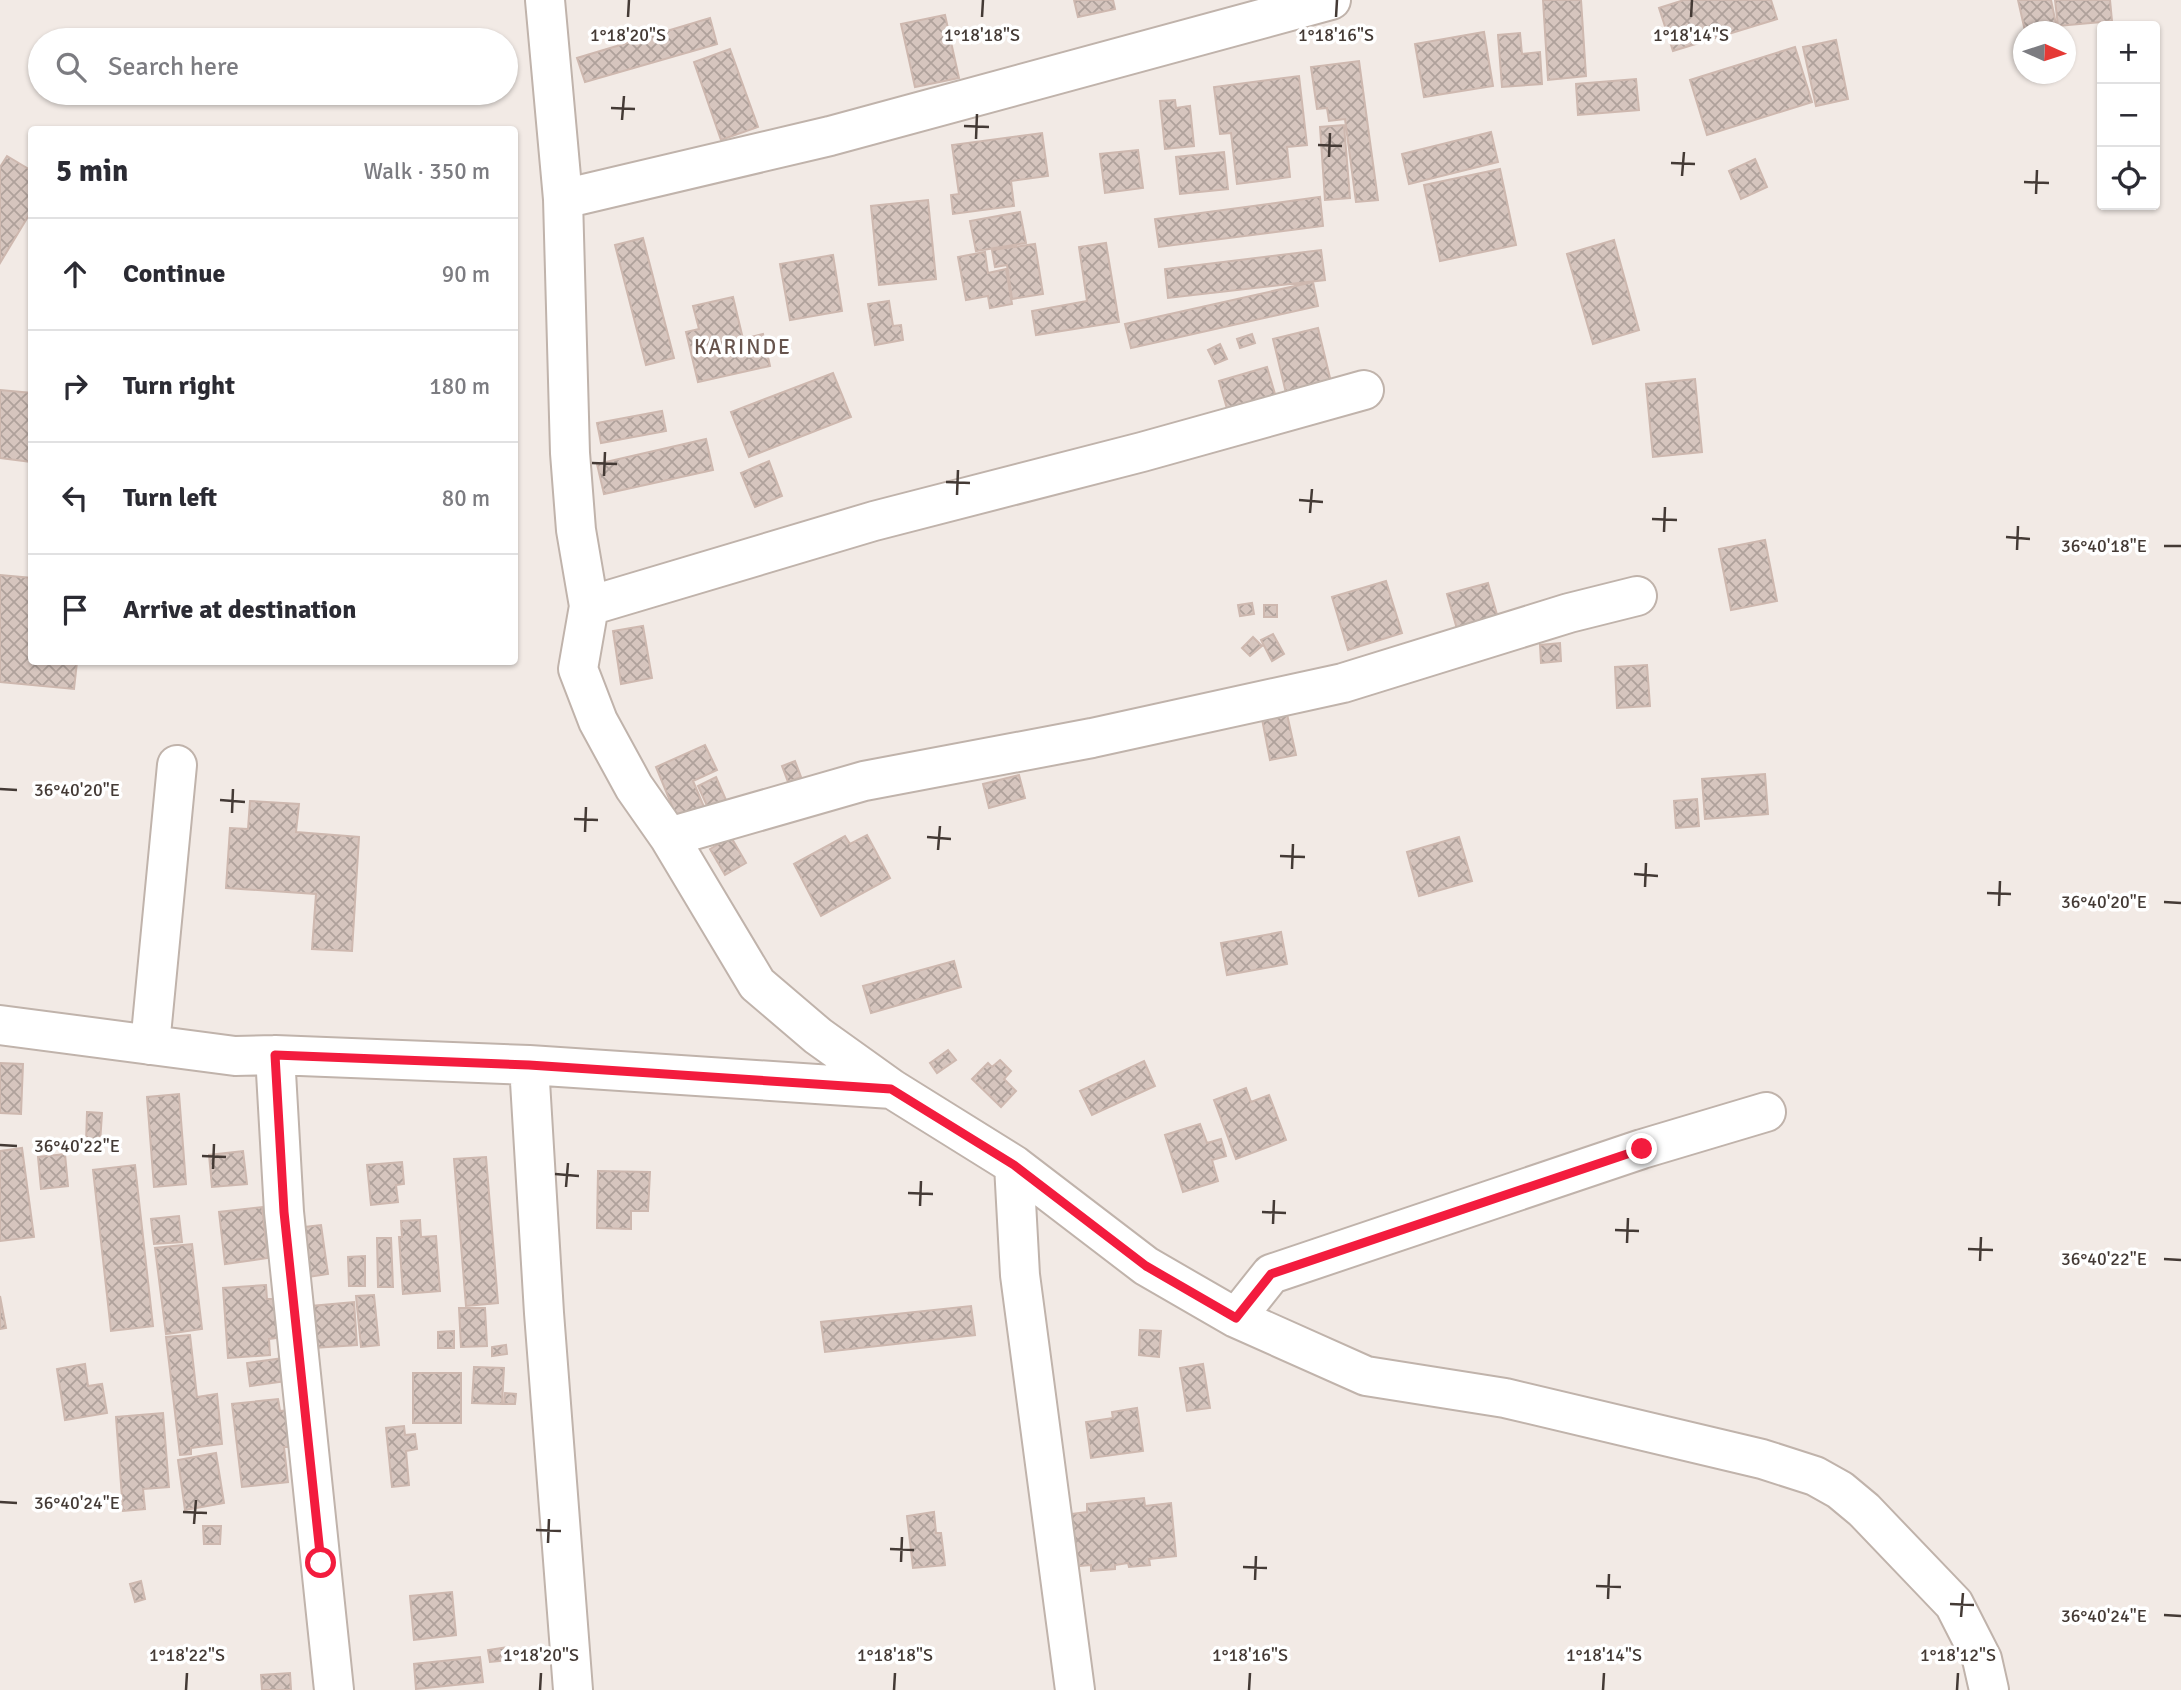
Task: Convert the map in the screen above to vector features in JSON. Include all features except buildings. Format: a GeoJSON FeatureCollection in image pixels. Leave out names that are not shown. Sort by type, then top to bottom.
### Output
{"type":"FeatureCollection","features":[{"type":"Feature","properties":{"kind":"street"},"geometry":{"type":"LineString","coordinates":[[545,0],[563,199],[570,453],[576,530],[589,606],[578,669],[598,721],[634,787],[669,836],[757,984],[818,1036],[891,1089],[1014,1165],[1146,1266],[1236,1318],[1366,1376],[1505,1398],[1762,1459],[1815,1476],[1840,1490],[1864,1510],[1954,1604],[1982,1659],[1989,1690]]}},
{"type":"Feature","properties":{"kind":"street"},"geometry":{"type":"LineString","coordinates":[[563,199],[831,136],[1331,0]]}},
{"type":"Feature","properties":{"kind":"street"},"geometry":{"type":"LineString","coordinates":[[589,606],[874,521],[1142,452],[1364,390]]}},
{"type":"Feature","properties":{"kind":"street"},"geometry":{"type":"LineString","coordinates":[[669,836],[864,781],[1092,738],[1343,683],[1569,613],[1637,596]]}},
{"type":"Feature","properties":{"kind":"street"},"geometry":{"type":"LineString","coordinates":[[149,1045],[177,765]]}},
{"type":"Feature","properties":{"kind":"street"},"geometry":{"type":"LineString","coordinates":[[0,1025],[235,1056],[275,1055],[529,1065],[891,1089]]}},
{"type":"Feature","properties":{"kind":"street"},"geometry":{"type":"LineString","coordinates":[[275,1055],[284,1212],[334,1690]]}},
{"type":"Feature","properties":{"kind":"street"},"geometry":{"type":"LineString","coordinates":[[529,1065],[544,1313],[573,1690]]}},
{"type":"Feature","properties":{"kind":"street"},"geometry":{"type":"LineString","coordinates":[[1236,1318],[1271,1274],[1642,1149],[1766,1112]]}},
{"type":"Feature","properties":{"kind":"street"},"geometry":{"type":"LineString","coordinates":[[1014,1165],[1020,1275],[1075,1690]]}},
{"type":"Feature","properties":{"kind":"district","name":"KARINDE"},"geometry":{"type":"Point","coordinates":[743,347]}},
{"type":"Feature","properties":{"kind":"route"},"geometry":{"type":"LineString","coordinates":[[321,1563],[284,1212],[275,1055],[529,1065],[891,1089],[1014,1165],[1146,1266],[1236,1318],[1271,1274],[1642,1149]]}}]}
